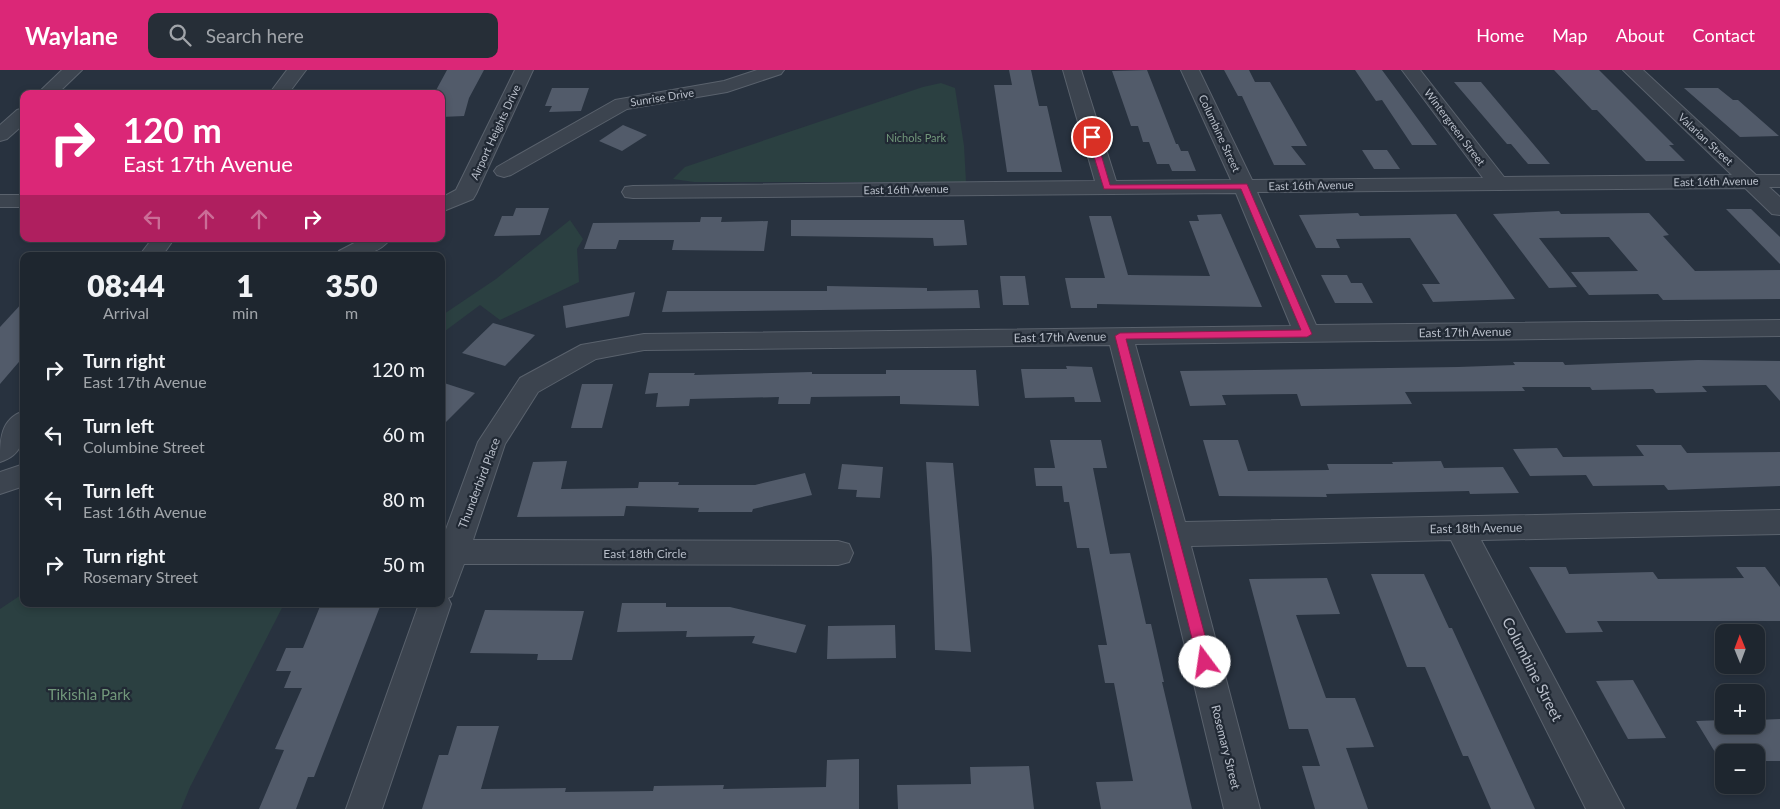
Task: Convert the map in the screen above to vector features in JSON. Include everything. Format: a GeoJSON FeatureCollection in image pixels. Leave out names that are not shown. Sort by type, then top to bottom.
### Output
{"type":"FeatureCollection","features":[{"type":"Feature","properties":{"kind":"street"},"geometry":{"type":"LineString","coordinates":[[50,90],[73,70]]}},
{"type":"Feature","properties":{"kind":"street"},"geometry":{"type":"LineString","coordinates":[[281,90],[297,70]]}},
{"type":"Feature","properties":{"kind":"street","name":"Airport Heights Drive"},"geometry":{"type":"LineString","coordinates":[[465,194],[524,70]]}},
{"type":"Feature","properties":{"kind":"street","name":"Sunrise Drive"},"geometry":{"type":"LineString","coordinates":[[504,171],[622,104],[727,86],[748,75],[775,70]]}},
{"type":"Feature","properties":{"kind":"street"},"geometry":{"type":"LineString","coordinates":[[1072,70],[1107,188]]}},
{"type":"Feature","properties":{"kind":"street","name":"Columbine Street"},"geometry":{"type":"LineString","coordinates":[[1190,70],[1244,186],[1307,334]]}},
{"type":"Feature","properties":{"kind":"street","name":"Wintergreen Street"},"geometry":{"type":"LineString","coordinates":[[1411,70],[1498,183]]}},
{"type":"Feature","properties":{"kind":"street","name":"Valarian Street"},"geometry":{"type":"LineString","coordinates":[[1632,70],[1780,209]]}},
{"type":"Feature","properties":{"kind":"street"},"geometry":{"type":"LineString","coordinates":[[0,135],[20,118]]}},
{"type":"Feature","properties":{"kind":"street","name":"East 16th Avenue"},"geometry":{"type":"LineString","coordinates":[[633,192],[1780,180]]}},
{"type":"Feature","properties":{"kind":"street"},"geometry":{"type":"LineString","coordinates":[[445,195],[465,194]]}},
{"type":"Feature","properties":{"kind":"street"},"geometry":{"type":"LineString","coordinates":[[445,204],[465,194]]}},
{"type":"Feature","properties":{"kind":"street"},"geometry":{"type":"LineString","coordinates":[[0,201],[20,201]]}},
{"type":"Feature","properties":{"kind":"street"},"geometry":{"type":"LineString","coordinates":[[153,252],[161,242]]}},
{"type":"Feature","properties":{"kind":"street"},"geometry":{"type":"LineString","coordinates":[[355,252],[373,242]]}},
{"type":"Feature","properties":{"kind":"street","name":"East 17th Avenue"},"geometry":{"type":"LineString","coordinates":[[529,385],[590,351],[644,342],[1780,328]]}},
{"type":"Feature","properties":{"kind":"street","name":"Rosemary Street"},"geometry":{"type":"LineString","coordinates":[[1120,336],[1173,534],[1242,809]]}},
{"type":"Feature","properties":{"kind":"street","name":"Thunderbird Place"},"geometry":{"type":"LineString","coordinates":[[445,575],[492,442],[529,385]]}},
{"type":"Feature","properties":{"kind":"street"},"geometry":{"type":"LineString","coordinates":[[0,452],[20,426]]}},
{"type":"Feature","properties":{"kind":"street"},"geometry":{"type":"LineString","coordinates":[[0,483],[20,476]]}},
{"type":"Feature","properties":{"kind":"street","name":"East 18th Avenue"},"geometry":{"type":"LineString","coordinates":[[1173,534],[1780,522]]}},
{"type":"Feature","properties":{"kind":"street","name":"Columbine Street"},"geometry":{"type":"LineString","coordinates":[[1460,529],[1606,809]]}},
{"type":"Feature","properties":{"kind":"street","name":"East 18th Circle"},"geometry":{"type":"LineString","coordinates":[[453,552],[838,553]]}},
{"type":"Feature","properties":{"kind":"street"},"geometry":{"type":"LineString","coordinates":[[364,809],[434,607]]}},
{"type":"Feature","properties":{"kind":"green space","name":"Nichols Park"},"geometry":{"type":"Polygon","coordinates":[[[941,83],[955,88],[964,146],[966,182],[694,182],[673,179],[685,167],[923,87],[941,83]]]}},
{"type":"Feature","properties":{"kind":"green space"},"geometry":{"type":"Polygon","coordinates":[[[570,220],[583,239],[577,249],[579,282],[500,320],[480,305],[445,331],[445,313],[496,279],[570,220]]]}},
{"type":"Feature","properties":{"kind":"green space","name":"Tikishla Park"},"geometry":{"type":"Polygon","coordinates":[[[20,596],[20,607],[282,607],[190,787],[181,809],[0,809],[0,609],[20,596]]]}},
{"type":"Feature","properties":{"kind":"building"},"geometry":{"type":"Polygon","coordinates":[[[447,70],[484,70],[469,98],[464,116],[445,117],[445,90],[436,90],[447,70]]]}},
{"type":"Feature","properties":{"kind":"building"},"geometry":{"type":"Polygon","coordinates":[[[1009,70],[1031,70],[1039,106],[1047,106],[1062,172],[1007,172],[994,85],[1012,85],[1009,70]]]}},
{"type":"Feature","properties":{"kind":"building"},"geometry":{"type":"Polygon","coordinates":[[[1147,70],[1176,144],[1178,144],[1181,151],[1188,151],[1196,171],[1172,171],[1169,164],[1157,164],[1149,142],[1143,142],[1138,126],[1131,126],[1112,71],[1147,70]]]}},
{"type":"Feature","properties":{"kind":"building"},"geometry":{"type":"Polygon","coordinates":[[[1224,70],[1249,70],[1255,82],[1270,82],[1307,146],[1291,146],[1306,165],[1274,165],[1242,96],[1238,96],[1224,70]]]}},
{"type":"Feature","properties":{"kind":"building"},"geometry":{"type":"Polygon","coordinates":[[[1355,70],[1382,70],[1437,145],[1412,145],[1382,100],[1376,101],[1355,70]]]}},
{"type":"Feature","properties":{"kind":"building"},"geometry":{"type":"Polygon","coordinates":[[[1554,70],[1599,70],[1674,145],[1669,145],[1685,161],[1646,161],[1597,110],[1592,110],[1554,70]]]}},
{"type":"Feature","properties":{"kind":"building"},"geometry":{"type":"Polygon","coordinates":[[[1454,82],[1481,82],[1550,164],[1528,164],[1511,144],[1507,144],[1454,82]]]}},
{"type":"Feature","properties":{"kind":"building"},"geometry":{"type":"Polygon","coordinates":[[[552,88],[589,88],[581,111],[549,112],[552,106],[545,106],[552,88]]]}},
{"type":"Feature","properties":{"kind":"building"},"geometry":{"type":"Polygon","coordinates":[[[1684,88],[1718,88],[1733,100],[1738,100],[1779,136],[1740,137],[1684,88]]]}},
{"type":"Feature","properties":{"kind":"building"},"geometry":{"type":"Polygon","coordinates":[[[623,125],[647,135],[622,151],[599,141],[623,125]]]}},
{"type":"Feature","properties":{"kind":"building"},"geometry":{"type":"Polygon","coordinates":[[[1362,150],[1387,150],[1400,169],[1374,169],[1362,150]]]}},
{"type":"Feature","properties":{"kind":"building"},"geometry":{"type":"Polygon","coordinates":[[[516,208],[549,208],[540,235],[494,236],[502,216],[513,216],[516,208]]]}},
{"type":"Feature","properties":{"kind":"building"},"geometry":{"type":"Polygon","coordinates":[[[1726,209],[1751,209],[1780,237],[1780,264],[1726,209]]]}},
{"type":"Feature","properties":{"kind":"building"},"geometry":{"type":"Polygon","coordinates":[[[1559,211],[1561,214],[1649,213],[1669,235],[1663,236],[1695,271],[1780,270],[1780,299],[1663,300],[1658,294],[1589,295],[1571,272],[1638,271],[1609,237],[1539,238],[1577,287],[1549,288],[1493,214],[1559,211]]]}},
{"type":"Feature","properties":{"kind":"building"},"geometry":{"type":"Polygon","coordinates":[[[1358,213],[1360,216],[1456,214],[1515,299],[1433,302],[1422,284],[1440,284],[1410,238],[1336,239],[1340,248],[1316,248],[1299,215],[1358,213]]]}},
{"type":"Feature","properties":{"kind":"building"},"geometry":{"type":"Polygon","coordinates":[[[1221,214],[1262,307],[1097,304],[1097,308],[1071,308],[1065,278],[1105,278],[1089,216],[1111,216],[1128,275],[1210,276],[1189,221],[1199,221],[1197,215],[1221,214]]]}},
{"type":"Feature","properties":{"kind":"building"},"geometry":{"type":"Polygon","coordinates":[[[701,217],[722,217],[721,222],[768,221],[764,251],[672,250],[674,240],[619,240],[616,249],[584,249],[593,223],[700,222],[701,217]]]}},
{"type":"Feature","properties":{"kind":"building"},"geometry":{"type":"Polygon","coordinates":[[[791,220],[964,220],[967,245],[934,246],[933,238],[791,236],[791,220]]]}},
{"type":"Feature","properties":{"kind":"building"},"geometry":{"type":"Polygon","coordinates":[[[1321,275],[1347,275],[1351,283],[1362,283],[1373,303],[1335,303],[1321,275]]]}},
{"type":"Feature","properties":{"kind":"building"},"geometry":{"type":"Polygon","coordinates":[[[1000,276],[1025,276],[1029,305],[1003,305],[1000,276]]]}},
{"type":"Feature","properties":{"kind":"building"},"geometry":{"type":"Polygon","coordinates":[[[827,286],[927,288],[927,291],[978,290],[980,308],[662,312],[667,291],[827,291],[827,286]]]}},
{"type":"Feature","properties":{"kind":"building"},"geometry":{"type":"Polygon","coordinates":[[[635,292],[629,316],[566,328],[563,306],[635,292]]]}},
{"type":"Feature","properties":{"kind":"building"},"geometry":{"type":"Polygon","coordinates":[[[20,305],[20,361],[0,384],[0,327],[20,305]]]}},
{"type":"Feature","properties":{"kind":"building"},"geometry":{"type":"Polygon","coordinates":[[[493,323],[535,335],[505,366],[462,353],[493,323]]]}},
{"type":"Feature","properties":{"kind":"building"},"geometry":{"type":"Polygon","coordinates":[[[1698,360],[1780,361],[1780,401],[1766,385],[1702,386],[1707,392],[1656,393],[1653,389],[1592,390],[1590,387],[1522,387],[1525,391],[1405,392],[1412,404],[1301,406],[1297,394],[1222,395],[1226,405],[1190,406],[1180,371],[1515,365],[1513,362],[1563,362],[1565,365],[1698,360]]]}},
{"type":"Feature","properties":{"kind":"building"},"geometry":{"type":"Polygon","coordinates":[[[1066,366],[1092,367],[1101,402],[1075,402],[1074,397],[1025,398],[1021,369],[1067,369],[1066,366]]]}},
{"type":"Feature","properties":{"kind":"building"},"geometry":{"type":"Polygon","coordinates":[[[886,370],[976,370],[979,406],[900,404],[900,396],[811,397],[810,404],[778,404],[779,397],[690,399],[689,406],[656,407],[658,393],[645,394],[649,373],[695,373],[694,375],[812,372],[812,374],[886,374],[886,370]]]}},
{"type":"Feature","properties":{"kind":"building"},"geometry":{"type":"Polygon","coordinates":[[[445,383],[475,393],[445,423],[445,383]]]}},
{"type":"Feature","properties":{"kind":"building"},"geometry":{"type":"Polygon","coordinates":[[[582,384],[613,384],[602,428],[571,428],[582,384]]]}},
{"type":"Feature","properties":{"kind":"building"},"geometry":{"type":"Polygon","coordinates":[[[1050,440],[1101,440],[1107,468],[1093,468],[1110,554],[1130,553],[1146,624],[1151,624],[1164,682],[1162,682],[1192,809],[1101,809],[1096,782],[1133,781],[1114,683],[1105,683],[1098,645],[1107,645],[1089,548],[1077,548],[1069,502],[1064,502],[1062,486],[1036,486],[1034,468],[1055,468],[1050,440]]]}},
{"type":"Feature","properties":{"kind":"building"},"geometry":{"type":"Polygon","coordinates":[[[1203,440],[1238,440],[1248,471],[1329,470],[1327,464],[1393,464],[1392,462],[1441,461],[1444,468],[1503,467],[1519,493],[1470,494],[1469,491],[1326,494],[1327,497],[1219,496],[1203,440]]]}},
{"type":"Feature","properties":{"kind":"building"},"geometry":{"type":"Polygon","coordinates":[[[1636,445],[1681,445],[1687,453],[1780,452],[1780,486],[1668,490],[1664,485],[1593,486],[1586,475],[1530,476],[1513,449],[1557,448],[1563,457],[1644,456],[1636,445]]]}},
{"type":"Feature","properties":{"kind":"building"},"geometry":{"type":"Polygon","coordinates":[[[567,461],[561,489],[638,488],[639,482],[679,482],[678,485],[755,485],[805,473],[812,495],[753,509],[752,512],[698,512],[699,508],[626,506],[624,516],[517,517],[533,462],[567,461]]]}},
{"type":"Feature","properties":{"kind":"building"},"geometry":{"type":"Polygon","coordinates":[[[926,462],[953,463],[971,652],[935,650],[926,462]]]}},
{"type":"Feature","properties":{"kind":"building"},"geometry":{"type":"Polygon","coordinates":[[[842,464],[883,467],[880,498],[856,497],[857,490],[838,489],[842,464]]]}},
{"type":"Feature","properties":{"kind":"building"},"geometry":{"type":"Polygon","coordinates":[[[1529,567],[1566,567],[1569,574],[1653,572],[1658,579],[1744,578],[1736,567],[1765,567],[1780,587],[1780,621],[1597,621],[1603,632],[1566,633],[1529,567]]]}},
{"type":"Feature","properties":{"kind":"building"},"geometry":{"type":"Polygon","coordinates":[[[1371,574],[1424,574],[1449,628],[1452,628],[1535,809],[1491,809],[1468,756],[1463,756],[1425,667],[1407,667],[1371,574]]]}},
{"type":"Feature","properties":{"kind":"building"},"geometry":{"type":"Polygon","coordinates":[[[1327,578],[1340,614],[1296,615],[1326,698],[1355,698],[1374,747],[1346,748],[1368,809],[1315,809],[1302,766],[1320,766],[1308,729],[1289,729],[1249,579],[1327,578]]]}},
{"type":"Feature","properties":{"kind":"building"},"geometry":{"type":"Polygon","coordinates":[[[622,603],[666,603],[666,607],[730,607],[806,625],[796,653],[752,643],[755,636],[686,637],[687,631],[617,632],[622,603]]]}},
{"type":"Feature","properties":{"kind":"building"},"geometry":{"type":"Polygon","coordinates":[[[320,607],[380,607],[314,777],[308,777],[296,809],[259,809],[284,750],[275,749],[302,688],[284,688],[291,671],[276,671],[286,648],[303,648],[320,607]]]}},
{"type":"Feature","properties":{"kind":"building"},"geometry":{"type":"Polygon","coordinates":[[[485,610],[584,611],[572,660],[537,660],[538,654],[470,653],[485,610]]]}},
{"type":"Feature","properties":{"kind":"building"},"geometry":{"type":"Polygon","coordinates":[[[895,625],[896,658],[827,659],[828,626],[895,625]]]}},
{"type":"Feature","properties":{"kind":"building"},"geometry":{"type":"Polygon","coordinates":[[[1633,680],[1666,738],[1628,739],[1596,681],[1633,680]]]}},
{"type":"Feature","properties":{"kind":"building"},"geometry":{"type":"Polygon","coordinates":[[[1780,719],[1780,761],[1765,761],[1765,744],[1715,744],[1715,752],[1696,721],[1715,720],[1715,734],[1765,734],[1765,720],[1780,719]]]}},
{"type":"Feature","properties":{"kind":"building"},"geometry":{"type":"Polygon","coordinates":[[[457,726],[499,726],[481,789],[566,788],[565,792],[653,791],[654,786],[724,785],[723,789],[826,787],[827,760],[859,759],[859,809],[422,809],[439,755],[448,755],[457,726]]]}},
{"type":"Feature","properties":{"kind":"building"},"geometry":{"type":"Polygon","coordinates":[[[1029,766],[1034,809],[898,809],[897,785],[971,784],[970,767],[1029,766]]]}},
{"type":"Feature","properties":{"kind":"route"},"geometry":{"type":"LineString","coordinates":[[1092,137],[1107,188],[1244,186],[1307,334],[1120,336],[1205,662]]}}]}
